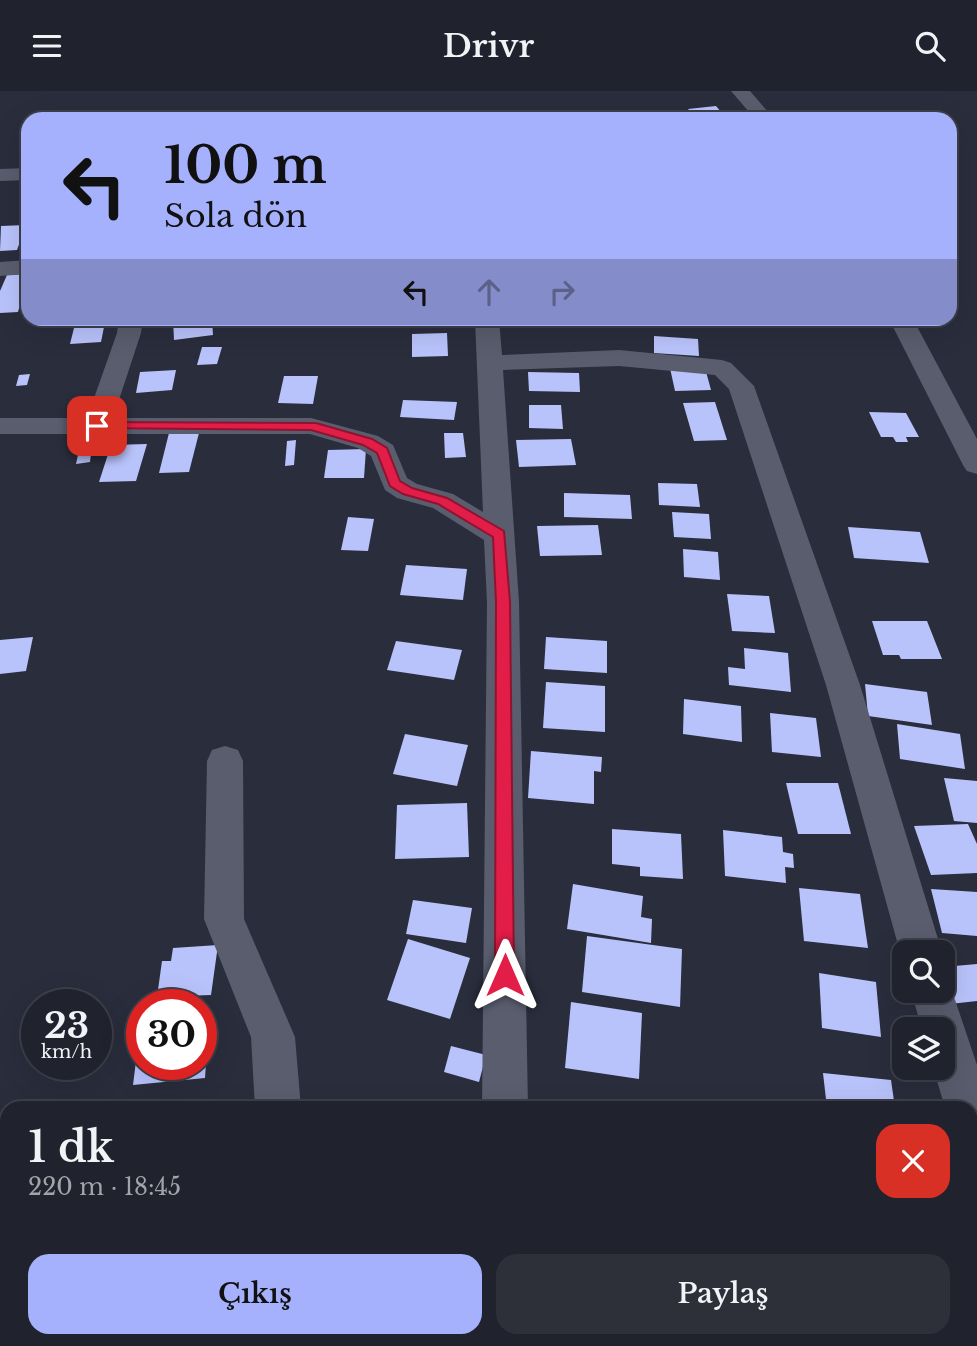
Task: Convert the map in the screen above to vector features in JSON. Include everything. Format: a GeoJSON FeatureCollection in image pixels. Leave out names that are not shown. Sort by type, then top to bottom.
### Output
{"type":"FeatureCollection","features":[{"type":"Feature","properties":{"kind":"street"},"geometry":{"type":"LineString","coordinates":[[740,91],[759,112]]}},
{"type":"Feature","properties":{"kind":"street"},"geometry":{"type":"LineString","coordinates":[[0,175],[21,174]]}},
{"type":"Feature","properties":{"kind":"street"},"geometry":{"type":"LineString","coordinates":[[0,269],[21,268]]}},
{"type":"Feature","properties":{"kind":"street"},"geometry":{"type":"LineString","coordinates":[[97,426],[130,326]]}},
{"type":"Feature","properties":{"kind":"street"},"geometry":{"type":"LineString","coordinates":[[487,326],[503,616],[505,1101]]}},
{"type":"Feature","properties":{"kind":"street"},"geometry":{"type":"LineString","coordinates":[[905,326],[977,464]]}},
{"type":"Feature","properties":{"kind":"street"},"geometry":{"type":"LineString","coordinates":[[490,363],[632,359],[722,367],[741,386],[843,685],[917,940]]}},
{"type":"Feature","properties":{"kind":"street"},"geometry":{"type":"LineString","coordinates":[[0,426],[311,426],[368,442],[383,451],[395,483],[407,491],[443,501],[499,535]]}},
{"type":"Feature","properties":{"kind":"street"},"geometry":{"type":"LineString","coordinates":[[225,761],[224,919],[272,1037],[277,1101]]}},
{"type":"Feature","properties":{"kind":"street"},"geometry":{"type":"LineString","coordinates":[[936,1003],[966,1101]]}},
{"type":"Feature","properties":{"kind":"building"},"geometry":{"type":"Polygon","coordinates":[[[716,106],[721,112],[690,112],[688,109],[716,106]]]}},
{"type":"Feature","properties":{"kind":"building"},"geometry":{"type":"Polygon","coordinates":[[[21,225],[21,239],[17,250],[0,251],[1,226],[21,225]]]}},
{"type":"Feature","properties":{"kind":"building"},"geometry":{"type":"Polygon","coordinates":[[[21,274],[21,301],[18,312],[0,313],[0,291],[7,275],[21,274]]]}},
{"type":"Feature","properties":{"kind":"building"},"geometry":{"type":"Polygon","coordinates":[[[74,326],[104,326],[101,342],[70,344],[74,326]]]}},
{"type":"Feature","properties":{"kind":"building"},"geometry":{"type":"Polygon","coordinates":[[[173,326],[212,326],[213,335],[174,340],[173,326]]]}},
{"type":"Feature","properties":{"kind":"building"},"geometry":{"type":"Polygon","coordinates":[[[447,333],[448,356],[412,357],[412,334],[447,333]]]}},
{"type":"Feature","properties":{"kind":"building"},"geometry":{"type":"Polygon","coordinates":[[[654,336],[698,339],[699,356],[654,353],[654,336]]]}},
{"type":"Feature","properties":{"kind":"building"},"geometry":{"type":"Polygon","coordinates":[[[202,347],[222,347],[217,364],[197,365],[202,347]]]}},
{"type":"Feature","properties":{"kind":"building"},"geometry":{"type":"Polygon","coordinates":[[[670,368],[705,368],[711,390],[675,391],[670,368]]]}},
{"type":"Feature","properties":{"kind":"building"},"geometry":{"type":"Polygon","coordinates":[[[176,370],[172,390],[136,393],[140,372],[176,370]]]}},
{"type":"Feature","properties":{"kind":"building"},"geometry":{"type":"Polygon","coordinates":[[[528,372],[579,373],[580,392],[529,391],[528,372]]]}},
{"type":"Feature","properties":{"kind":"building"},"geometry":{"type":"Polygon","coordinates":[[[30,374],[27,385],[16,386],[19,375],[30,374]]]}},
{"type":"Feature","properties":{"kind":"building"},"geometry":{"type":"Polygon","coordinates":[[[284,376],[318,376],[313,404],[278,403],[284,376]]]}},
{"type":"Feature","properties":{"kind":"building"},"geometry":{"type":"Polygon","coordinates":[[[403,400],[457,402],[454,420],[400,417],[403,400]]]}},
{"type":"Feature","properties":{"kind":"building"},"geometry":{"type":"Polygon","coordinates":[[[715,402],[727,440],[694,441],[683,403],[715,402]]]}},
{"type":"Feature","properties":{"kind":"building"},"geometry":{"type":"Polygon","coordinates":[[[529,405],[561,405],[563,429],[529,428],[529,405]]]}},
{"type":"Feature","properties":{"kind":"building"},"geometry":{"type":"Polygon","coordinates":[[[869,412],[906,413],[919,437],[906,437],[908,442],[896,442],[893,437],[881,437],[869,412]]]}},
{"type":"Feature","properties":{"kind":"building"},"geometry":{"type":"Polygon","coordinates":[[[169,433],[199,433],[189,472],[159,473],[169,433]]]}},
{"type":"Feature","properties":{"kind":"building"},"geometry":{"type":"Polygon","coordinates":[[[444,433],[463,433],[466,457],[445,458],[444,433]]]}},
{"type":"Feature","properties":{"kind":"building"},"geometry":{"type":"Polygon","coordinates":[[[571,439],[576,465],[519,467],[516,440],[571,439]]]}},
{"type":"Feature","properties":{"kind":"building"},"geometry":{"type":"Polygon","coordinates":[[[296,440],[294,465],[285,466],[287,441],[296,440]]]}},
{"type":"Feature","properties":{"kind":"building"},"geometry":{"type":"Polygon","coordinates":[[[147,444],[136,481],[99,482],[111,445],[147,444]]]}},
{"type":"Feature","properties":{"kind":"building"},"geometry":{"type":"Polygon","coordinates":[[[366,449],[364,478],[324,478],[328,450],[366,449]]]}},
{"type":"Feature","properties":{"kind":"building"},"geometry":{"type":"Polygon","coordinates":[[[91,454],[90,462],[76,464],[78,455],[91,454]]]}},
{"type":"Feature","properties":{"kind":"building"},"geometry":{"type":"Polygon","coordinates":[[[658,483],[697,484],[700,507],[659,505],[658,483]]]}},
{"type":"Feature","properties":{"kind":"building"},"geometry":{"type":"Polygon","coordinates":[[[564,493],[630,495],[632,519],[564,517],[564,493]]]}},
{"type":"Feature","properties":{"kind":"building"},"geometry":{"type":"Polygon","coordinates":[[[672,512],[709,514],[711,539],[674,537],[672,512]]]}},
{"type":"Feature","properties":{"kind":"building"},"geometry":{"type":"Polygon","coordinates":[[[348,517],[374,519],[368,551],[341,550],[348,517]]]}},
{"type":"Feature","properties":{"kind":"building"},"geometry":{"type":"Polygon","coordinates":[[[598,525],[602,555],[540,556],[537,526],[598,525]]]}},
{"type":"Feature","properties":{"kind":"building"},"geometry":{"type":"Polygon","coordinates":[[[848,527],[920,532],[929,563],[854,558],[848,527]]]}},
{"type":"Feature","properties":{"kind":"building"},"geometry":{"type":"Polygon","coordinates":[[[683,549],[718,552],[720,580],[684,577],[683,549]]]}},
{"type":"Feature","properties":{"kind":"building"},"geometry":{"type":"Polygon","coordinates":[[[406,565],[467,569],[463,600],[400,595],[406,565]]]}},
{"type":"Feature","properties":{"kind":"building"},"geometry":{"type":"Polygon","coordinates":[[[727,594],[769,596],[775,633],[732,631],[727,594]]]}},
{"type":"Feature","properties":{"kind":"building"},"geometry":{"type":"Polygon","coordinates":[[[872,621],[927,621],[942,659],[901,659],[899,655],[883,655],[872,621]]]}},
{"type":"Feature","properties":{"kind":"building"},"geometry":{"type":"Polygon","coordinates":[[[33,637],[26,671],[0,674],[0,640],[33,637]]]}},
{"type":"Feature","properties":{"kind":"building"},"geometry":{"type":"Polygon","coordinates":[[[546,637],[607,641],[607,673],[544,669],[546,637]]]}},
{"type":"Feature","properties":{"kind":"building"},"geometry":{"type":"Polygon","coordinates":[[[396,641],[462,650],[454,680],[387,670],[396,641]]]}},
{"type":"Feature","properties":{"kind":"building"},"geometry":{"type":"Polygon","coordinates":[[[744,648],[788,653],[791,692],[729,685],[728,667],[745,669],[744,648]]]}},
{"type":"Feature","properties":{"kind":"building"},"geometry":{"type":"Polygon","coordinates":[[[546,682],[605,686],[605,732],[543,728],[546,682]]]}},
{"type":"Feature","properties":{"kind":"building"},"geometry":{"type":"Polygon","coordinates":[[[865,684],[927,692],[932,725],[868,716],[865,684]]]}},
{"type":"Feature","properties":{"kind":"building"},"geometry":{"type":"Polygon","coordinates":[[[684,699],[741,706],[742,742],[683,734],[684,699]]]}},
{"type":"Feature","properties":{"kind":"building"},"geometry":{"type":"Polygon","coordinates":[[[770,713],[816,718],[821,757],[772,752],[770,713]]]}},
{"type":"Feature","properties":{"kind":"building"},"geometry":{"type":"Polygon","coordinates":[[[897,724],[960,734],[965,769],[900,759],[897,724]]]}},
{"type":"Feature","properties":{"kind":"building"},"geometry":{"type":"Polygon","coordinates":[[[405,734],[468,745],[457,786],[393,774],[405,734]]]}},
{"type":"Feature","properties":{"kind":"building"},"geometry":{"type":"Polygon","coordinates":[[[531,751],[602,757],[601,772],[594,771],[594,804],[528,798],[531,751]]]}},
{"type":"Feature","properties":{"kind":"building"},"geometry":{"type":"Polygon","coordinates":[[[944,778],[977,781],[977,823],[954,821],[944,778]]]}},
{"type":"Feature","properties":{"kind":"building"},"geometry":{"type":"Polygon","coordinates":[[[786,783],[838,783],[851,834],[798,834],[786,783]]]}},
{"type":"Feature","properties":{"kind":"building"},"geometry":{"type":"Polygon","coordinates":[[[467,803],[469,857],[395,859],[397,805],[467,803]]]}},
{"type":"Feature","properties":{"kind":"building"},"geometry":{"type":"Polygon","coordinates":[[[968,824],[977,844],[977,873],[931,875],[914,826],[968,824]]]}},
{"type":"Feature","properties":{"kind":"building"},"geometry":{"type":"Polygon","coordinates":[[[612,829],[681,834],[683,879],[640,876],[640,867],[612,864],[612,829]]]}},
{"type":"Feature","properties":{"kind":"building"},"geometry":{"type":"Polygon","coordinates":[[[723,830],[782,837],[783,852],[793,854],[794,868],[785,867],[786,883],[725,876],[723,830]]]}},
{"type":"Feature","properties":{"kind":"building"},"geometry":{"type":"Polygon","coordinates":[[[573,884],[643,896],[641,917],[652,919],[651,943],[567,929],[573,884]]]}},
{"type":"Feature","properties":{"kind":"building"},"geometry":{"type":"Polygon","coordinates":[[[799,888],[860,894],[868,948],[804,941],[799,888]]]}},
{"type":"Feature","properties":{"kind":"building"},"geometry":{"type":"Polygon","coordinates":[[[931,889],[977,892],[977,936],[942,933],[931,889]]]}},
{"type":"Feature","properties":{"kind":"building"},"geometry":{"type":"Polygon","coordinates":[[[413,900],[472,908],[466,943],[406,934],[413,900]]]}},
{"type":"Feature","properties":{"kind":"building"},"geometry":{"type":"Polygon","coordinates":[[[587,936],[682,949],[680,1007],[582,992],[587,936]]]}},
{"type":"Feature","properties":{"kind":"building"},"geometry":{"type":"Polygon","coordinates":[[[408,939],[470,958],[450,1019],[387,1000],[408,939]]]}},
{"type":"Feature","properties":{"kind":"building"},"geometry":{"type":"Polygon","coordinates":[[[218,945],[212,989],[158,989],[162,961],[171,961],[173,948],[218,945]]]}},
{"type":"Feature","properties":{"kind":"building"},"geometry":{"type":"Polygon","coordinates":[[[977,964],[977,1001],[950,1004],[955,1003],[955,966],[977,964]]]}},
{"type":"Feature","properties":{"kind":"building"},"geometry":{"type":"Polygon","coordinates":[[[819,973],[876,982],[881,1037],[822,1028],[819,973]]]}},
{"type":"Feature","properties":{"kind":"building"},"geometry":{"type":"Polygon","coordinates":[[[571,1002],[642,1013],[639,1079],[565,1068],[571,1002]]]}},
{"type":"Feature","properties":{"kind":"building"},"geometry":{"type":"Polygon","coordinates":[[[451,1046],[486,1055],[479,1082],[444,1072],[451,1046]]]}},
{"type":"Feature","properties":{"kind":"building"},"geometry":{"type":"Polygon","coordinates":[[[823,1073],[891,1080],[894,1101],[826,1101],[823,1073]]]}},
{"type":"Feature","properties":{"kind":"building"},"geometry":{"type":"Polygon","coordinates":[[[134,1080],[184,1080],[133,1085],[134,1080]]]}},
{"type":"Feature","properties":{"kind":"route"},"geometry":{"type":"LineString","coordinates":[[97,426],[311,426],[368,442],[383,451],[395,483],[407,491],[443,501],[499,535],[503,602],[505,975]]}}]}
